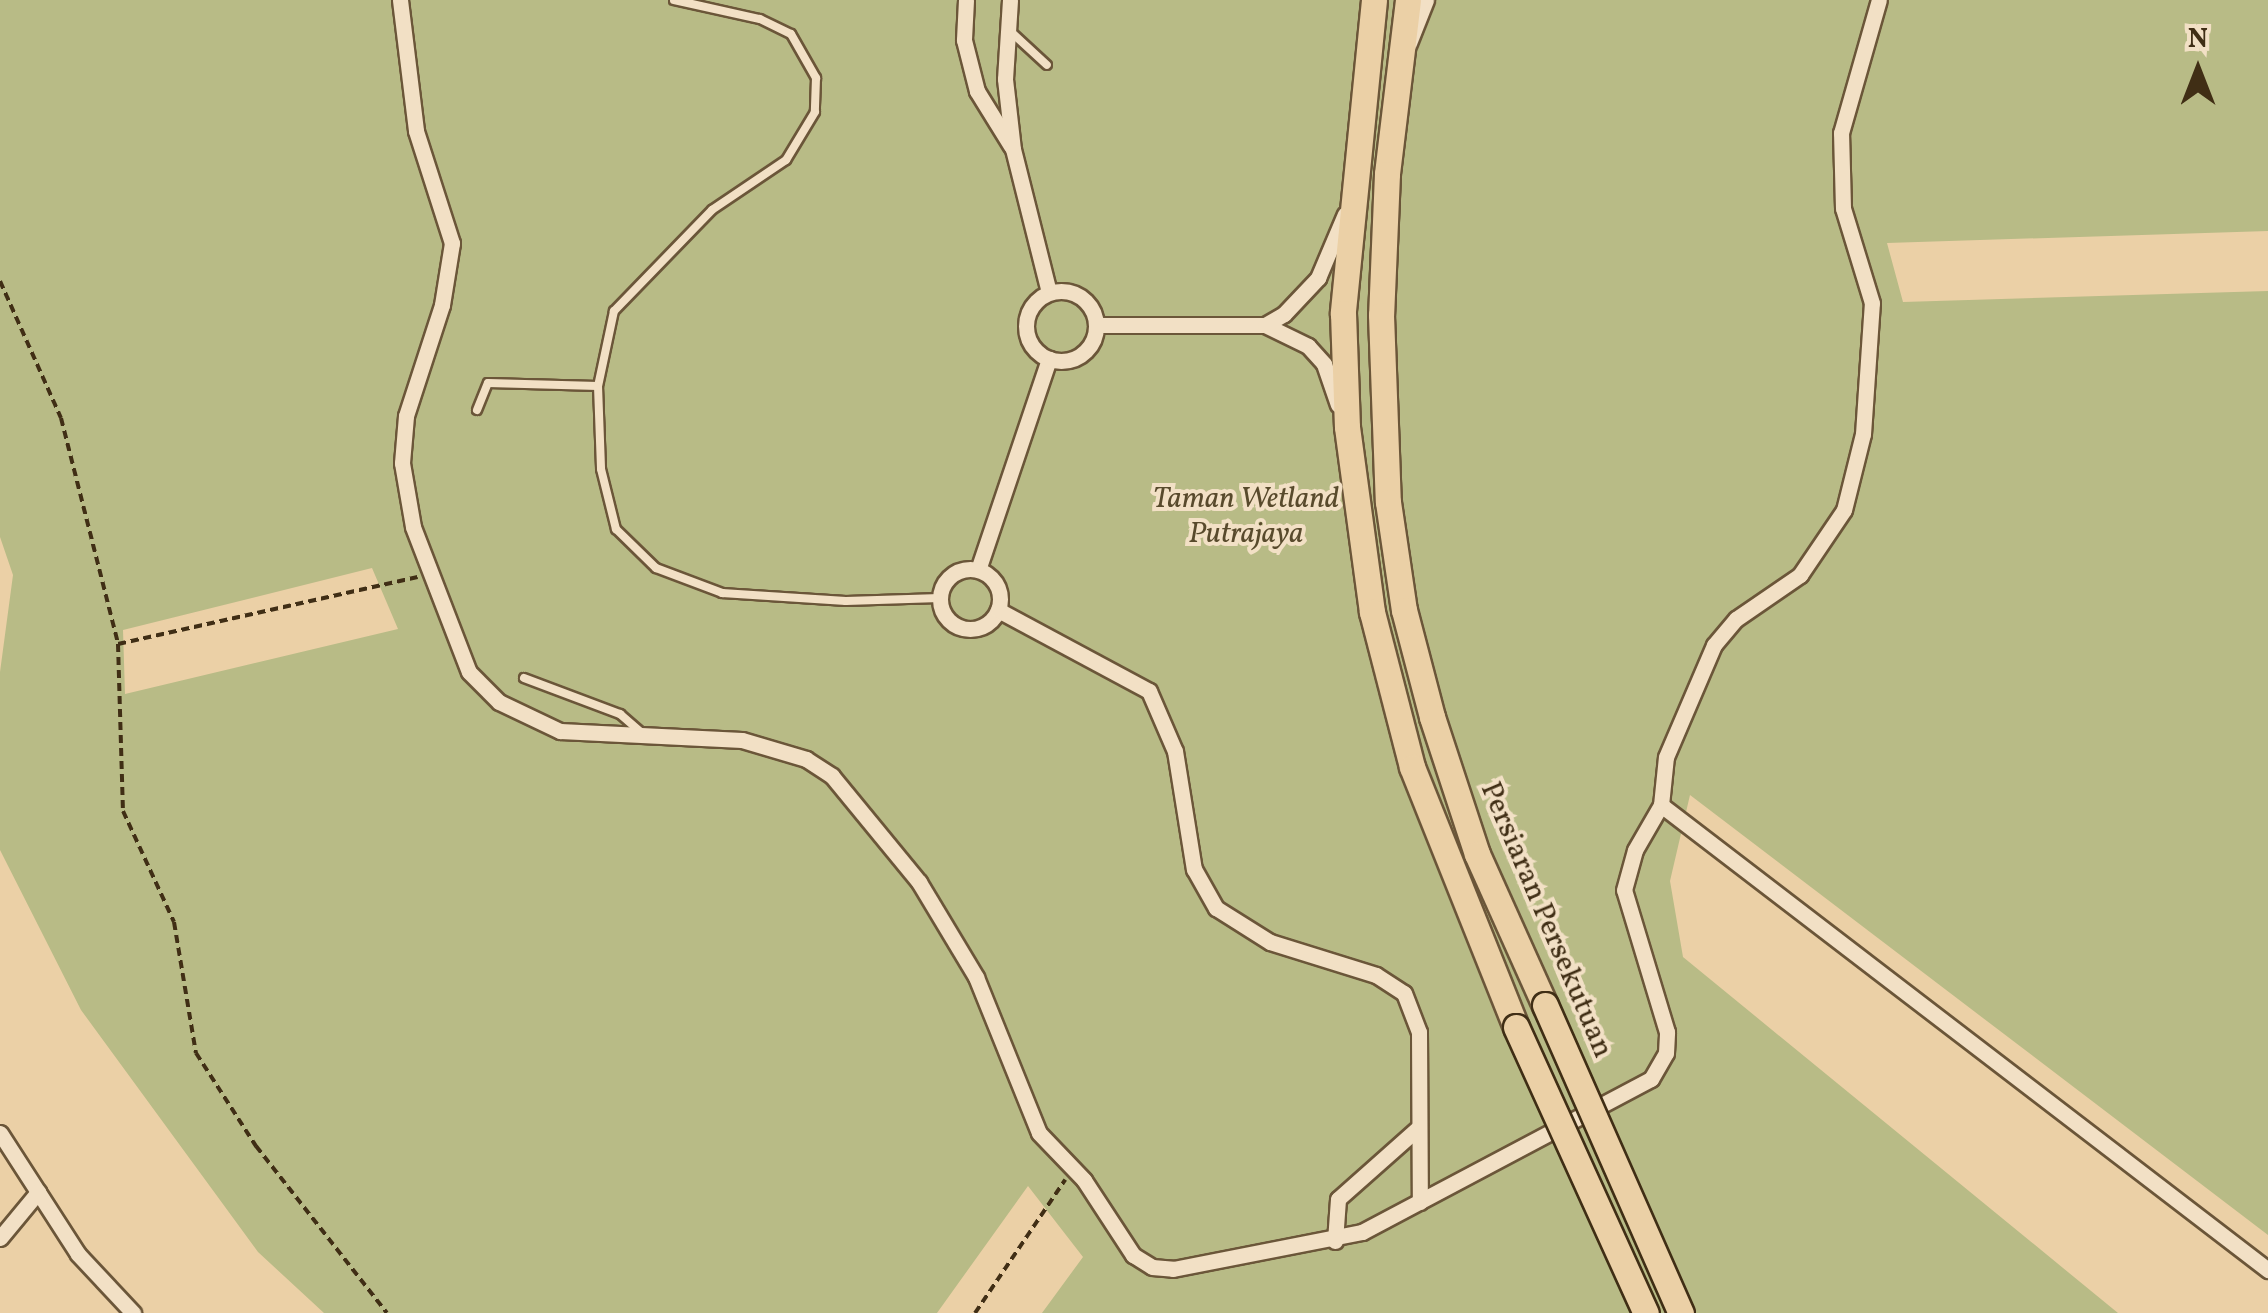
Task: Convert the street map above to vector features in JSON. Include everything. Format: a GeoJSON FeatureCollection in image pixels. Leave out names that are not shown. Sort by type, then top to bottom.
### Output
{"type":"FeatureCollection","features":[{"type":"Feature","properties":{"kind":"main road"},"geometry":{"type":"LineString","coordinates":[[1374,0],[1343,313],[1347,428],[1372,612],[1412,767],[1516,1026],[1646,1313]]}},
{"type":"Feature","properties":{"kind":"main road","name":"Persiaran Persekutuan"},"geometry":{"type":"LineString","coordinates":[[1408,0],[1381,315],[1388,502],[1402,592],[1432,716],[1477,854],[1681,1313]]}},
{"type":"Feature","properties":{"kind":"street"},"geometry":{"type":"LineString","coordinates":[[400,0],[416,130],[452,243],[442,305],[406,416],[402,463],[413,527],[470,672],[500,702],[560,731],[649,740],[742,740],[806,758],[854,796],[919,882],[976,977],[1039,1133],[1073,1168],[1133,1256],[1152,1267],[1335,1241],[1420,1202],[1652,1080],[1660,1068],[1667,1042],[1664,1008],[1625,910],[1624,890],[1635,850],[1661,805],[1666,757],[1714,645],[1736,619],[1800,575],[1844,510],[1863,434],[1872,303],[1843,208],[1841,133],[1879,0]]}},
{"type":"Feature","properties":{"kind":"street"},"geometry":{"type":"LineString","coordinates":[[966,0],[964,40],[977,91],[1013,150]]}},
{"type":"Feature","properties":{"kind":"street"},"geometry":{"type":"LineString","coordinates":[[1010,0],[1006,28],[1013,150],[1050,292]]}},
{"type":"Feature","properties":{"kind":"street"},"geometry":{"type":"LineString","coordinates":[[1400,62],[1426,0]]}},
{"type":"Feature","properties":{"kind":"street"},"geometry":{"type":"LineString","coordinates":[[1265,325],[1284,314],[1318,278],[1355,190]]}},
{"type":"Feature","properties":{"kind":"street"},"geometry":{"type":"LineString","coordinates":[[1050,292],[1081,297],[1096,325]]}},
{"type":"Feature","properties":{"kind":"street"},"geometry":{"type":"LineString","coordinates":[[1050,292],[1028,312],[1025,326],[1028,340],[1050,360]]}},
{"type":"Feature","properties":{"kind":"street"},"geometry":{"type":"LineString","coordinates":[[1096,325],[1265,325],[1308,346],[1324,364],[1347,428]]}},
{"type":"Feature","properties":{"kind":"street"},"geometry":{"type":"LineString","coordinates":[[1050,360],[1082,354],[1096,325]]}},
{"type":"Feature","properties":{"kind":"street"},"geometry":{"type":"LineString","coordinates":[[978,570],[1050,360]]}},
{"type":"Feature","properties":{"kind":"street"},"geometry":{"type":"LineString","coordinates":[[978,570],[998,586],[998,610],[990,622],[964,628],[951,622],[940,598],[952,575],[978,570]]}},
{"type":"Feature","properties":{"kind":"street"},"geometry":{"type":"LineString","coordinates":[[998,610],[1149,690],[1175,751],[1194,869],[1216,908],[1270,942],[1376,975],[1404,992],[1419,1032],[1420,1202]]}},
{"type":"Feature","properties":{"kind":"street"},"geometry":{"type":"LineString","coordinates":[[1661,805],[2268,1270]]}},
{"type":"Feature","properties":{"kind":"street"},"geometry":{"type":"LineString","coordinates":[[1335,1241],[1338,1200],[1419,1127]]}},
{"type":"Feature","properties":{"kind":"street"},"geometry":{"type":"LineString","coordinates":[[0,1133],[78,1254],[132,1313]]}},
{"type":"Feature","properties":{"kind":"street"},"geometry":{"type":"LineString","coordinates":[[0,1238],[38,1192]]}},
{"type":"Feature","properties":{"kind":"lane"},"geometry":{"type":"LineString","coordinates":[[674,0],[760,19],[790,34],[816,78],[815,112],[786,160],[712,210],[626,292],[608,332],[598,386],[605,503],[616,529],[656,568],[687,583],[758,598],[940,598]]}},
{"type":"Feature","properties":{"kind":"lane"},"geometry":{"type":"LineString","coordinates":[[1006,28],[1047,65]]}},
{"type":"Feature","properties":{"kind":"lane"},"geometry":{"type":"LineString","coordinates":[[476,410],[488,383],[598,386]]}},
{"type":"Feature","properties":{"kind":"lane"},"geometry":{"type":"LineString","coordinates":[[524,678],[620,714],[649,740]]}},
{"type":"Feature","properties":{"kind":"path"},"geometry":{"type":"LineString","coordinates":[[0,281],[61,418],[118,644],[123,811],[174,922],[196,1052],[256,1146],[388,1313]]}},
{"type":"Feature","properties":{"kind":"path"},"geometry":{"type":"LineString","coordinates":[[118,644],[431,574]]}},
{"type":"Feature","properties":{"kind":"path"},"geometry":{"type":"LineString","coordinates":[[975,1313],[1073,1168]]}},
{"type":"Feature","properties":{"kind":"green space","name":"Taman Wetland Putrajaya"},"geometry":{"type":"Polygon","coordinates":[[[0,0],[2268,0],[2268,231],[1887,243],[1903,302],[2268,291],[2268,1235],[1690,795],[1670,881],[1683,957],[2118,1313],[1042,1313],[1083,1257],[1028,1186],[937,1313],[324,1313],[258,1252],[81,1010],[0,850],[0,672],[13,575],[0,537],[0,0]],[[372,568],[123,630],[125,694],[398,629],[372,568]]]}}]}
